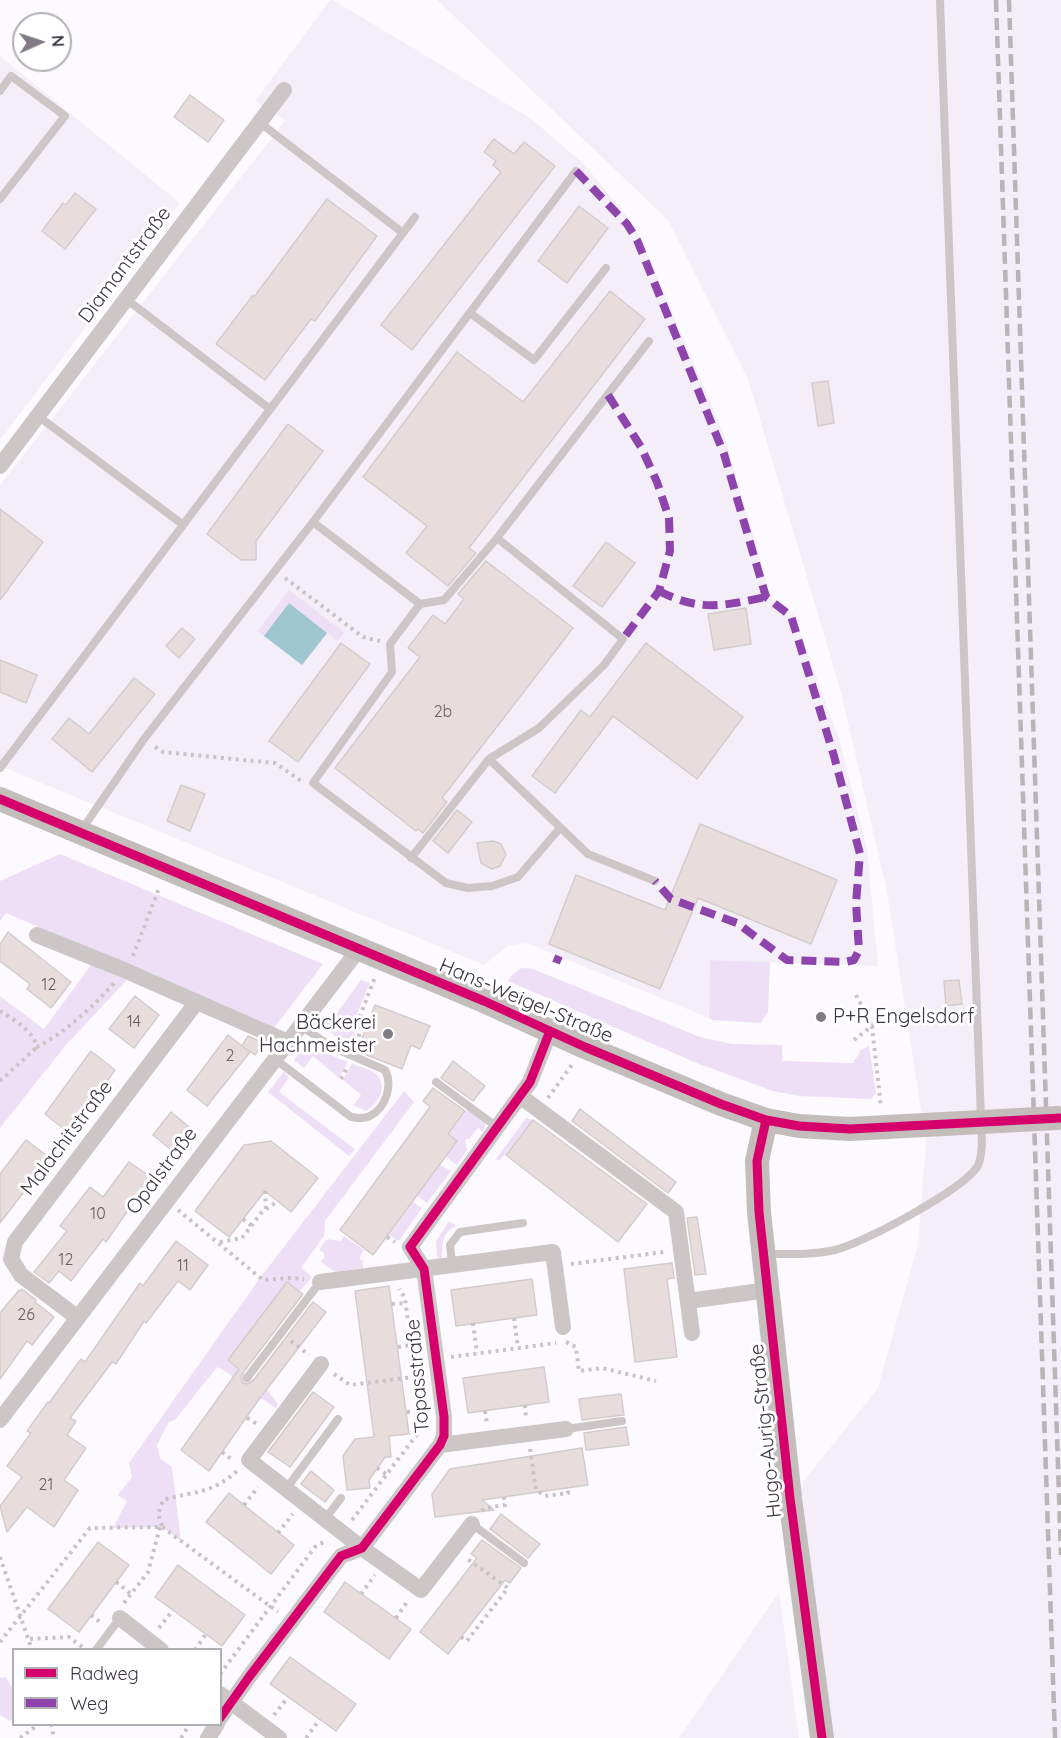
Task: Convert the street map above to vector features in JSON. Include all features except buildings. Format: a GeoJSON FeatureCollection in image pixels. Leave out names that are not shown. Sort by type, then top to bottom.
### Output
{"type":"FeatureCollection","features":[{"type":"Feature","properties":{"kind":"street","name":"Diamantstraße"},"geometry":{"type":"LineString","coordinates":[[0,466],[284,90]]}},
{"type":"Feature","properties":{"kind":"street","name":"Hans-Weigel-Straße"},"geometry":{"type":"LineString","coordinates":[[0,799],[484,1001],[585,1047],[721,1104],[766,1120],[821,1128],[885,1128],[1061,1118]]}},
{"type":"Feature","properties":{"kind":"street"},"geometry":{"type":"LineString","coordinates":[[37,935],[124,970],[288,1042]]}},
{"type":"Feature","properties":{"kind":"street","name":"Opalstraße"},"geometry":{"type":"LineString","coordinates":[[0,1420],[358,949]]}},
{"type":"Feature","properties":{"kind":"street","name":"Malachitstraße"},"geometry":{"type":"LineString","coordinates":[[78,1318],[21,1275],[11,1259],[15,1242],[196,1003]]}},
{"type":"Feature","properties":{"kind":"street","name":"Topasstraße"},"geometry":{"type":"LineString","coordinates":[[226,1698],[291,1622],[341,1556],[362,1548],[440,1445],[444,1436],[444,1417],[424,1269],[410,1247],[530,1082],[550,1031]]}},
{"type":"Feature","properties":{"kind":"street"},"geometry":{"type":"LineString","coordinates":[[520,1096],[676,1212],[692,1333]]}},
{"type":"Feature","properties":{"kind":"street","name":"Hugo-Aurig-Straße"},"geometry":{"type":"LineString","coordinates":[[766,1120],[757,1161],[759,1212],[790,1498],[822,1738]]}},
{"type":"Feature","properties":{"kind":"street"},"geometry":{"type":"LineString","coordinates":[[320,1282],[553,1252],[563,1328]]}},
{"type":"Feature","properties":{"kind":"street"},"geometry":{"type":"LineString","coordinates":[[688,1301],[768,1290]]}},
{"type":"Feature","properties":{"kind":"street"},"geometry":{"type":"LineString","coordinates":[[321,1364],[249,1460],[325,1519],[338,1535],[362,1548],[421,1590],[472,1524]]}},
{"type":"Feature","properties":{"kind":"street","name":"Topasstraße"},"geometry":{"type":"LineString","coordinates":[[440,1445],[566,1429]]}},
{"type":"Feature","properties":{"kind":"street"},"geometry":{"type":"LineString","coordinates":[[120,1618],[157,1647]]}},
{"type":"Feature","properties":{"kind":"street"},"geometry":{"type":"LineString","coordinates":[[226,1698],[279,1738]]}},
{"type":"Feature","properties":{"kind":"lane"},"geometry":{"type":"LineString","coordinates":[[764,1254],[821,1253],[838,1249],[883,1229],[963,1182],[978,1166],[982,1145],[940,0]]}},
{"type":"Feature","properties":{"kind":"lane"},"geometry":{"type":"LineString","coordinates":[[0,91],[11,76],[65,116],[0,199]]}},
{"type":"Feature","properties":{"kind":"lane"},"geometry":{"type":"LineString","coordinates":[[259,122],[404,232]]}},
{"type":"Feature","properties":{"kind":"lane"},"geometry":{"type":"LineString","coordinates":[[81,832],[144,739],[313,522],[576,171]]}},
{"type":"Feature","properties":{"kind":"lane"},"geometry":{"type":"LineString","coordinates":[[0,768],[415,218]]}},
{"type":"Feature","properties":{"kind":"lane"},"geometry":{"type":"LineString","coordinates":[[470,313],[534,360],[606,268]]}},
{"type":"Feature","properties":{"kind":"lane"},"geometry":{"type":"LineString","coordinates":[[126,299],[270,409]]}},
{"type":"Feature","properties":{"kind":"lane"},"geometry":{"type":"LineString","coordinates":[[560,828],[518,877],[492,886],[468,888],[446,883],[313,783],[392,672],[390,644],[420,604],[444,600],[497,538],[650,341]]}},
{"type":"Feature","properties":{"kind":"lane"},"geometry":{"type":"LineString","coordinates":[[38,416],[182,524]]}},
{"type":"Feature","properties":{"kind":"lane"},"geometry":{"type":"LineString","coordinates":[[313,522],[420,604]]}},
{"type":"Feature","properties":{"kind":"lane"},"geometry":{"type":"LineString","coordinates":[[411,858],[489,759],[539,728],[604,665],[623,639],[497,538]]}},
{"type":"Feature","properties":{"kind":"lane"},"geometry":{"type":"LineString","coordinates":[[489,759],[588,854],[655,881]]}},
{"type":"Feature","properties":{"kind":"lane"},"geometry":{"type":"LineString","coordinates":[[275,1059],[351,1117],[362,1119],[372,1116],[383,1104],[389,1087],[388,1076],[384,1070],[332,1047],[301,1026]]}},
{"type":"Feature","properties":{"kind":"lane"},"geometry":{"type":"LineString","coordinates":[[436,1082],[497,1127]]}},
{"type":"Feature","properties":{"kind":"lane"},"geometry":{"type":"LineString","coordinates":[[453,1264],[450,1245],[460,1232],[523,1223]]}},
{"type":"Feature","properties":{"kind":"lane"},"geometry":{"type":"LineString","coordinates":[[247,1378],[320,1282]]}},
{"type":"Feature","properties":{"kind":"lane"},"geometry":{"type":"LineString","coordinates":[[286,1489],[338,1419]]}},
{"type":"Feature","properties":{"kind":"lane"},"geometry":{"type":"LineString","coordinates":[[566,1429],[622,1421]]}},
{"type":"Feature","properties":{"kind":"lane"},"geometry":{"type":"LineString","coordinates":[[325,1519],[341,1498]]}},
{"type":"Feature","properties":{"kind":"lane"},"geometry":{"type":"LineString","coordinates":[[472,1524],[524,1563]]}},
{"type":"Feature","properties":{"kind":"lane"},"geometry":{"type":"LineString","coordinates":[[98,1648],[120,1618]]}},
{"type":"Feature","properties":{"kind":"path"},"geometry":{"type":"LineString","coordinates":[[275,570],[363,637],[390,644]]}},
{"type":"Feature","properties":{"kind":"path"},"geometry":{"type":"LineString","coordinates":[[144,739],[163,752],[275,763],[300,781],[313,783]]}},
{"type":"Feature","properties":{"kind":"path"},"geometry":{"type":"LineString","coordinates":[[0,1082],[37,1047],[58,1034],[98,1001],[124,970],[135,953],[166,868]]}},
{"type":"Feature","properties":{"kind":"path"},"geometry":{"type":"LineString","coordinates":[[354,1057],[361,1027],[357,1024],[382,959]]}},
{"type":"Feature","properties":{"kind":"path"},"geometry":{"type":"LineString","coordinates":[[856,995],[872,1026],[885,1128]]}},
{"type":"Feature","properties":{"kind":"path"},"geometry":{"type":"LineString","coordinates":[[0,1011],[30,1033],[35,1038],[37,1047]]}},
{"type":"Feature","properties":{"kind":"path"},"geometry":{"type":"LineString","coordinates":[[854,1040],[872,1026]]}},
{"type":"Feature","properties":{"kind":"path"},"geometry":{"type":"LineString","coordinates":[[536,1107],[544,1102],[585,1047]]}},
{"type":"Feature","properties":{"kind":"path"},"geometry":{"type":"LineString","coordinates":[[265,1191],[266,1209]]}},
{"type":"Feature","properties":{"kind":"path"},"geometry":{"type":"LineString","coordinates":[[166,1200],[263,1280],[290,1278],[320,1282]]}},
{"type":"Feature","properties":{"kind":"path"},"geometry":{"type":"LineString","coordinates":[[219,1242],[242,1238],[266,1209],[278,1202]]}},
{"type":"Feature","properties":{"kind":"path"},"geometry":{"type":"LineString","coordinates":[[243,1219],[252,1226]]}},
{"type":"Feature","properties":{"kind":"path"},"geometry":{"type":"LineString","coordinates":[[555,1266],[666,1251]]}},
{"type":"Feature","properties":{"kind":"path"},"geometry":{"type":"LineString","coordinates":[[222,1671],[315,1547],[338,1535],[418,1433],[419,1411],[405,1303],[395,1282],[394,1272]]}},
{"type":"Feature","properties":{"kind":"path"},"geometry":{"type":"LineString","coordinates":[[392,1304],[405,1303]]}},
{"type":"Feature","properties":{"kind":"path"},"geometry":{"type":"LineString","coordinates":[[514,1318],[518,1347]]}},
{"type":"Feature","properties":{"kind":"path"},"geometry":{"type":"LineString","coordinates":[[473,1323],[477,1353]]}},
{"type":"Feature","properties":{"kind":"path"},"geometry":{"type":"LineString","coordinates":[[281,1334],[350,1385],[414,1377]]}},
{"type":"Feature","properties":{"kind":"path"},"geometry":{"type":"LineString","coordinates":[[447,1357],[564,1342],[576,1347],[579,1371],[602,1368],[656,1381]]}},
{"type":"Feature","properties":{"kind":"path"},"geometry":{"type":"LineString","coordinates":[[398,1347],[410,1345]]}},
{"type":"Feature","properties":{"kind":"path"},"geometry":{"type":"LineString","coordinates":[[525,1406],[536,1490],[545,1496],[568,1493],[567,1488]]}},
{"type":"Feature","properties":{"kind":"path"},"geometry":{"type":"LineString","coordinates":[[407,1412],[419,1411]]}},
{"type":"Feature","properties":{"kind":"path"},"geometry":{"type":"LineString","coordinates":[[120,1618],[123,1604],[148,1572],[161,1527],[158,1514],[163,1500],[205,1492],[225,1483],[249,1460]]}},
{"type":"Feature","properties":{"kind":"path"},"geometry":{"type":"LineString","coordinates":[[377,1468],[387,1474]]}},
{"type":"Feature","properties":{"kind":"path"},"geometry":{"type":"LineString","coordinates":[[472,1524],[484,1508],[505,1505],[504,1497]]}},
{"type":"Feature","properties":{"kind":"path"},"geometry":{"type":"LineString","coordinates":[[278,1533],[302,1502]]}},
{"type":"Feature","properties":{"kind":"path"},"geometry":{"type":"LineString","coordinates":[[0,1642],[90,1528],[161,1527],[291,1622]]}},
{"type":"Feature","properties":{"kind":"path"},"geometry":{"type":"LineString","coordinates":[[454,1548],[508,1588],[467,1641],[461,1637]]}},
{"type":"Feature","properties":{"kind":"path"},"geometry":{"type":"LineString","coordinates":[[0,1557],[32,1648]]}},
{"type":"Feature","properties":{"kind":"path"},"geometry":{"type":"LineString","coordinates":[[116,1582],[131,1594]]}},
{"type":"Feature","properties":{"kind":"path"},"geometry":{"type":"LineString","coordinates":[[485,1606],[490,1611]]}},
{"type":"Feature","properties":{"kind":"path"},"geometry":{"type":"LineString","coordinates":[[157,1647],[173,1610]]}},
{"type":"Feature","properties":{"kind":"path"},"geometry":{"type":"LineString","coordinates":[[196,1648],[206,1634]]}},
{"type":"Feature","properties":{"kind":"path"},"geometry":{"type":"LineString","coordinates":[[30,1639],[69,1637],[83,1648]]}},
{"type":"Feature","properties":{"kind":"path"},"geometry":{"type":"LineString","coordinates":[[306,1738],[320,1719]]}},
{"type":"Feature","properties":{"kind":"path"},"geometry":{"type":"LineString","coordinates":[[20,1738],[38,1726]]}},
{"type":"Feature","properties":{"kind":"shaded area"},"geometry":{"type":"Polygon","coordinates":[[[330,0],[530,118],[585,165],[628,218],[641,238],[724,435],[772,600],[793,613],[839,739],[867,848],[878,966],[711,960],[709,1018],[527,943],[508,946],[484,965],[0,766],[0,485],[285,121],[255,101],[330,0]]]}},
{"type":"Feature","properties":{"kind":"shaded area"},"geometry":{"type":"Polygon","coordinates":[[[437,0],[1061,0],[1061,1738],[822,1738],[790,1498],[878,1388],[918,1244],[926,1142],[887,892],[841,692],[748,379],[668,220],[437,0]]]}},
{"type":"Feature","properties":{"kind":"shaded area"},"geometry":{"type":"Polygon","coordinates":[[[0,56],[12,66],[12,72],[20,72],[180,203],[0,440],[0,56]]]}},
{"type":"Feature","properties":{"kind":"shaded area"},"geometry":{"type":"Polygon","coordinates":[[[289,590],[344,632],[338,641],[289,604],[264,636],[258,631],[289,590]]]}},
{"type":"Feature","properties":{"kind":"shaded area"},"geometry":{"type":"Polygon","coordinates":[[[60,854],[323,964],[274,1028],[6,913],[0,921],[0,881],[60,854]]]}},
{"type":"Feature","properties":{"kind":"shaded area"},"geometry":{"type":"Polygon","coordinates":[[[710,960],[770,962],[768,1012],[761,1023],[709,1018],[710,960]]]}},
{"type":"Feature","properties":{"kind":"shaded area"},"geometry":{"type":"Polygon","coordinates":[[[91,965],[127,980],[66,1045],[0,1128],[0,996],[44,1029],[91,965]]]}},
{"type":"Feature","properties":{"kind":"shaded area"},"geometry":{"type":"Polygon","coordinates":[[[521,968],[533,969],[700,1037],[732,1044],[782,1045],[782,1061],[853,1063],[861,1050],[869,1046],[876,1093],[871,1099],[799,1096],[773,1091],[699,1064],[508,981],[521,968]]]}},
{"type":"Feature","properties":{"kind":"shaded area"},"geometry":{"type":"Polygon","coordinates":[[[361,980],[370,983],[352,1026],[357,1039],[355,1045],[338,1039],[321,1022],[331,1021],[361,980]]]}},
{"type":"Feature","properties":{"kind":"shaded area"},"geometry":{"type":"Polygon","coordinates":[[[308,1040],[325,1053],[348,1062],[339,1078],[313,1056],[304,1068],[294,1060],[308,1040]]]}},
{"type":"Feature","properties":{"kind":"shaded area"},"geometry":{"type":"Polygon","coordinates":[[[352,1064],[374,1072],[382,1084],[378,1099],[366,1111],[353,1105],[361,1095],[343,1080],[352,1064]]]}},
{"type":"Feature","properties":{"kind":"shaded area"},"geometry":{"type":"Polygon","coordinates":[[[284,1071],[289,1077],[279,1092],[355,1149],[349,1156],[268,1092],[284,1071]]]}},
{"type":"Feature","properties":{"kind":"shaded area"},"geometry":{"type":"Polygon","coordinates":[[[404,1091],[414,1102],[325,1221],[324,1236],[301,1268],[312,1277],[300,1291],[287,1282],[228,1360],[267,1390],[278,1404],[276,1409],[217,1367],[175,1420],[169,1422],[157,1445],[160,1458],[172,1467],[181,1541],[162,1527],[113,1528],[127,1501],[118,1495],[132,1477],[129,1463],[260,1278],[404,1091]]]}},
{"type":"Feature","properties":{"kind":"shaded area"},"geometry":{"type":"Polygon","coordinates":[[[468,1109],[486,1124],[483,1132],[478,1128],[469,1139],[465,1139],[467,1150],[457,1165],[446,1157],[457,1141],[448,1135],[468,1109]]]}},
{"type":"Feature","properties":{"kind":"shaded area"},"geometry":{"type":"Polygon","coordinates":[[[526,1118],[533,1120],[499,1161],[496,1159],[526,1118]]]}},
{"type":"Feature","properties":{"kind":"shaded area"},"geometry":{"type":"Polygon","coordinates":[[[440,1165],[451,1171],[427,1203],[417,1196],[440,1165]]]}},
{"type":"Feature","properties":{"kind":"shaded area"},"geometry":{"type":"Polygon","coordinates":[[[413,1202],[422,1208],[399,1241],[389,1235],[413,1202]]]}},
{"type":"Feature","properties":{"kind":"shaded area"},"geometry":{"type":"Polygon","coordinates":[[[449,1221],[456,1226],[445,1236],[442,1259],[440,1259],[437,1257],[436,1241],[449,1221]]]}},
{"type":"Feature","properties":{"kind":"shaded area"},"geometry":{"type":"Polygon","coordinates":[[[344,1236],[364,1250],[360,1256],[363,1268],[335,1272],[321,1262],[324,1253],[319,1250],[324,1243],[328,1240],[341,1241],[344,1236]]]}},
{"type":"Feature","properties":{"kind":"shaded area"},"geometry":{"type":"Polygon","coordinates":[[[779,1592],[799,1738],[679,1738],[779,1592]]]}},
{"type":"Feature","properties":{"kind":"shaded area"},"geometry":{"type":"Polygon","coordinates":[[[6,1677],[12,1688],[12,1719],[10,1721],[0,1715],[0,1678],[6,1677]]]}},
{"type":"Feature","properties":{"kind":"water"},"geometry":{"type":"Polygon","coordinates":[[[289,603],[327,633],[302,665],[264,636],[289,603]]]}},
{"type":"Feature","properties":{"kind":"railway"},"geometry":{"type":"LineString","coordinates":[[996,0],[1055,1738]]}},
{"type":"Feature","properties":{"kind":"railway"},"geometry":{"type":"LineString","coordinates":[[1009,0],[1061,1555]]}},
{"type":"Feature","properties":{"kind":"marked path"},"geometry":{"type":"LineString","coordinates":[[576,171],[627,224],[637,240],[724,454],[766,597],[791,616],[834,756],[860,854],[856,903],[859,950],[854,960],[845,962],[787,960],[737,923],[671,899],[655,881]]}},
{"type":"Feature","properties":{"kind":"marked path"},"geometry":{"type":"LineString","coordinates":[[608,395],[641,447],[657,482],[669,518],[670,551],[659,591],[623,639]]}},
{"type":"Feature","properties":{"kind":"marked path"},"geometry":{"type":"LineString","coordinates":[[659,591],[687,602],[711,605],[724,605],[766,597]]}},
{"type":"Feature","properties":{"kind":"marked path"},"geometry":{"type":"LineString","coordinates":[[556,963],[559,956]]}},
{"type":"Feature","properties":{"kind":"cycle path"},"geometry":{"type":"LineString","coordinates":[[0,799],[484,1001],[585,1047],[721,1104],[766,1120],[799,1126],[850,1129],[1061,1118]]}},
{"type":"Feature","properties":{"kind":"cycle path"},"geometry":{"type":"LineString","coordinates":[[222,1715],[341,1556],[362,1548],[440,1445],[444,1436],[444,1417],[424,1269],[410,1247],[530,1082],[550,1031]]}},
{"type":"Feature","properties":{"kind":"cycle path"},"geometry":{"type":"LineString","coordinates":[[766,1120],[757,1161],[759,1212],[790,1498],[822,1738]]}},
{"type":"Feature","properties":{"kind":"place","name":"P+R Engelsdorf"},"geometry":{"type":"Point","coordinates":[821,1017]}},
{"type":"Feature","properties":{"kind":"place","name":"Bäckerei Hachmeister"},"geometry":{"type":"Point","coordinates":[388,1034]}}]}
